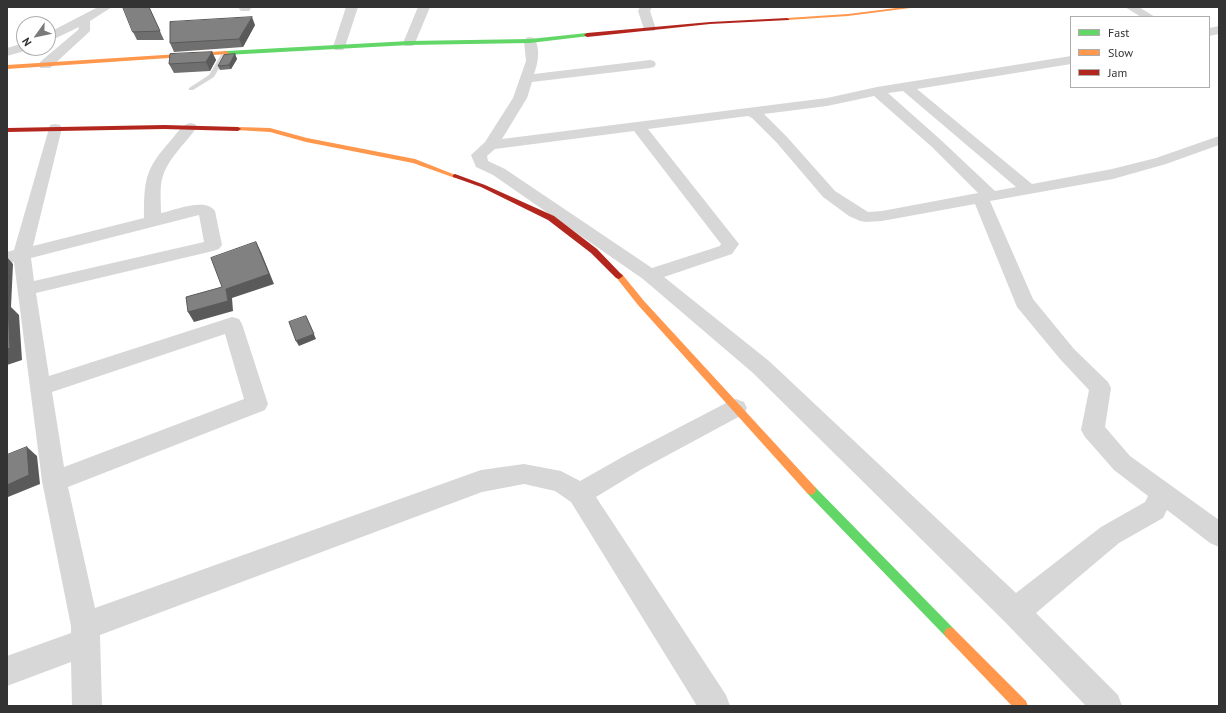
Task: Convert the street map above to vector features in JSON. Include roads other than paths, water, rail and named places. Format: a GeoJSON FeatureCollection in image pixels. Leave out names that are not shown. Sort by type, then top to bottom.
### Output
{"type":"FeatureCollection","features":[{"type":"Feature","properties":{"kind":"street"},"geometry":{"type":"LineString","coordinates":[[56,34],[106,7]]}},
{"type":"Feature","properties":{"kind":"street"},"geometry":{"type":"LineString","coordinates":[[339,47],[352,7]]}},
{"type":"Feature","properties":{"kind":"street"},"geometry":{"type":"LineString","coordinates":[[409,44],[424,7]]}},
{"type":"Feature","properties":{"kind":"street"},"geometry":{"type":"LineString","coordinates":[[646,7],[644,11],[650,29]]}},
{"type":"Feature","properties":{"kind":"street"},"geometry":{"type":"LineString","coordinates":[[7,67],[339,47],[530,41],[710,23],[848,15],[916,7]]}},
{"type":"Feature","properties":{"kind":"street"},"geometry":{"type":"LineString","coordinates":[[1131,7],[1147,16]]}},
{"type":"Feature","properties":{"kind":"street"},"geometry":{"type":"LineString","coordinates":[[45,65],[84,31],[85,19]]}},
{"type":"Feature","properties":{"kind":"street"},"geometry":{"type":"LineString","coordinates":[[530,41],[532,61],[520,98],[491,145],[479,155],[481,164],[499,172],[650,275],[761,367],[1015,612],[1107,706]]}},
{"type":"Feature","properties":{"kind":"street"},"geometry":{"type":"LineString","coordinates":[[491,145],[638,127],[697,117],[827,102],[877,91],[1070,60]]}},
{"type":"Feature","properties":{"kind":"street"},"geometry":{"type":"LineString","coordinates":[[526,79],[650,64]]}},
{"type":"Feature","properties":{"kind":"street"},"geometry":{"type":"LineString","coordinates":[[907,86],[1028,189]]}},
{"type":"Feature","properties":{"kind":"street"},"geometry":{"type":"LineString","coordinates":[[877,91],[937,144],[985,196],[1024,302],[1067,354],[1100,388],[1096,400],[1093,430],[1122,463],[1219,535]]}},
{"type":"Feature","properties":{"kind":"street"},"geometry":{"type":"LineString","coordinates":[[750,112],[757,115],[782,140],[829,194],[855,212],[866,216],[882,216],[985,196],[1113,174],[1161,161],[1219,140]]}},
{"type":"Feature","properties":{"kind":"street"},"geometry":{"type":"LineString","coordinates":[[153,221],[153,184],[155,175],[163,160],[190,127]]}},
{"type":"Feature","properties":{"kind":"street"},"geometry":{"type":"LineString","coordinates":[[7,130],[55,128],[190,127],[270,130],[306,140],[415,161],[483,186],[551,218],[594,251],[616,273],[641,303],[802,480],[1021,706]]}},
{"type":"Feature","properties":{"kind":"street"},"geometry":{"type":"LineString","coordinates":[[638,127],[730,244],[726,250],[650,275]]}},
{"type":"Feature","properties":{"kind":"street"},"geometry":{"type":"LineString","coordinates":[[55,128],[15,256],[26,289],[54,481],[85,635],[87,706]]}},
{"type":"Feature","properties":{"kind":"street"},"geometry":{"type":"LineString","coordinates":[[15,256],[203,209],[207,211],[213,245],[26,289]]}},
{"type":"Feature","properties":{"kind":"street"},"geometry":{"type":"LineString","coordinates":[[40,387],[232,324],[257,404],[54,481]]}},
{"type":"Feature","properties":{"kind":"street"},"geometry":{"type":"LineString","coordinates":[[580,494],[634,462],[736,408]]}},
{"type":"Feature","properties":{"kind":"street"},"geometry":{"type":"LineString","coordinates":[[7,671],[85,635],[481,481],[524,474],[561,482],[580,494],[715,706]]}},
{"type":"Feature","properties":{"kind":"street"},"geometry":{"type":"LineString","coordinates":[[1015,612],[1110,535],[1154,510],[1162,492]]}},
{"type":"Feature","properties":{"kind":"lane"},"geometry":{"type":"LineString","coordinates":[[191,89],[212,76],[225,53]]}}]}
